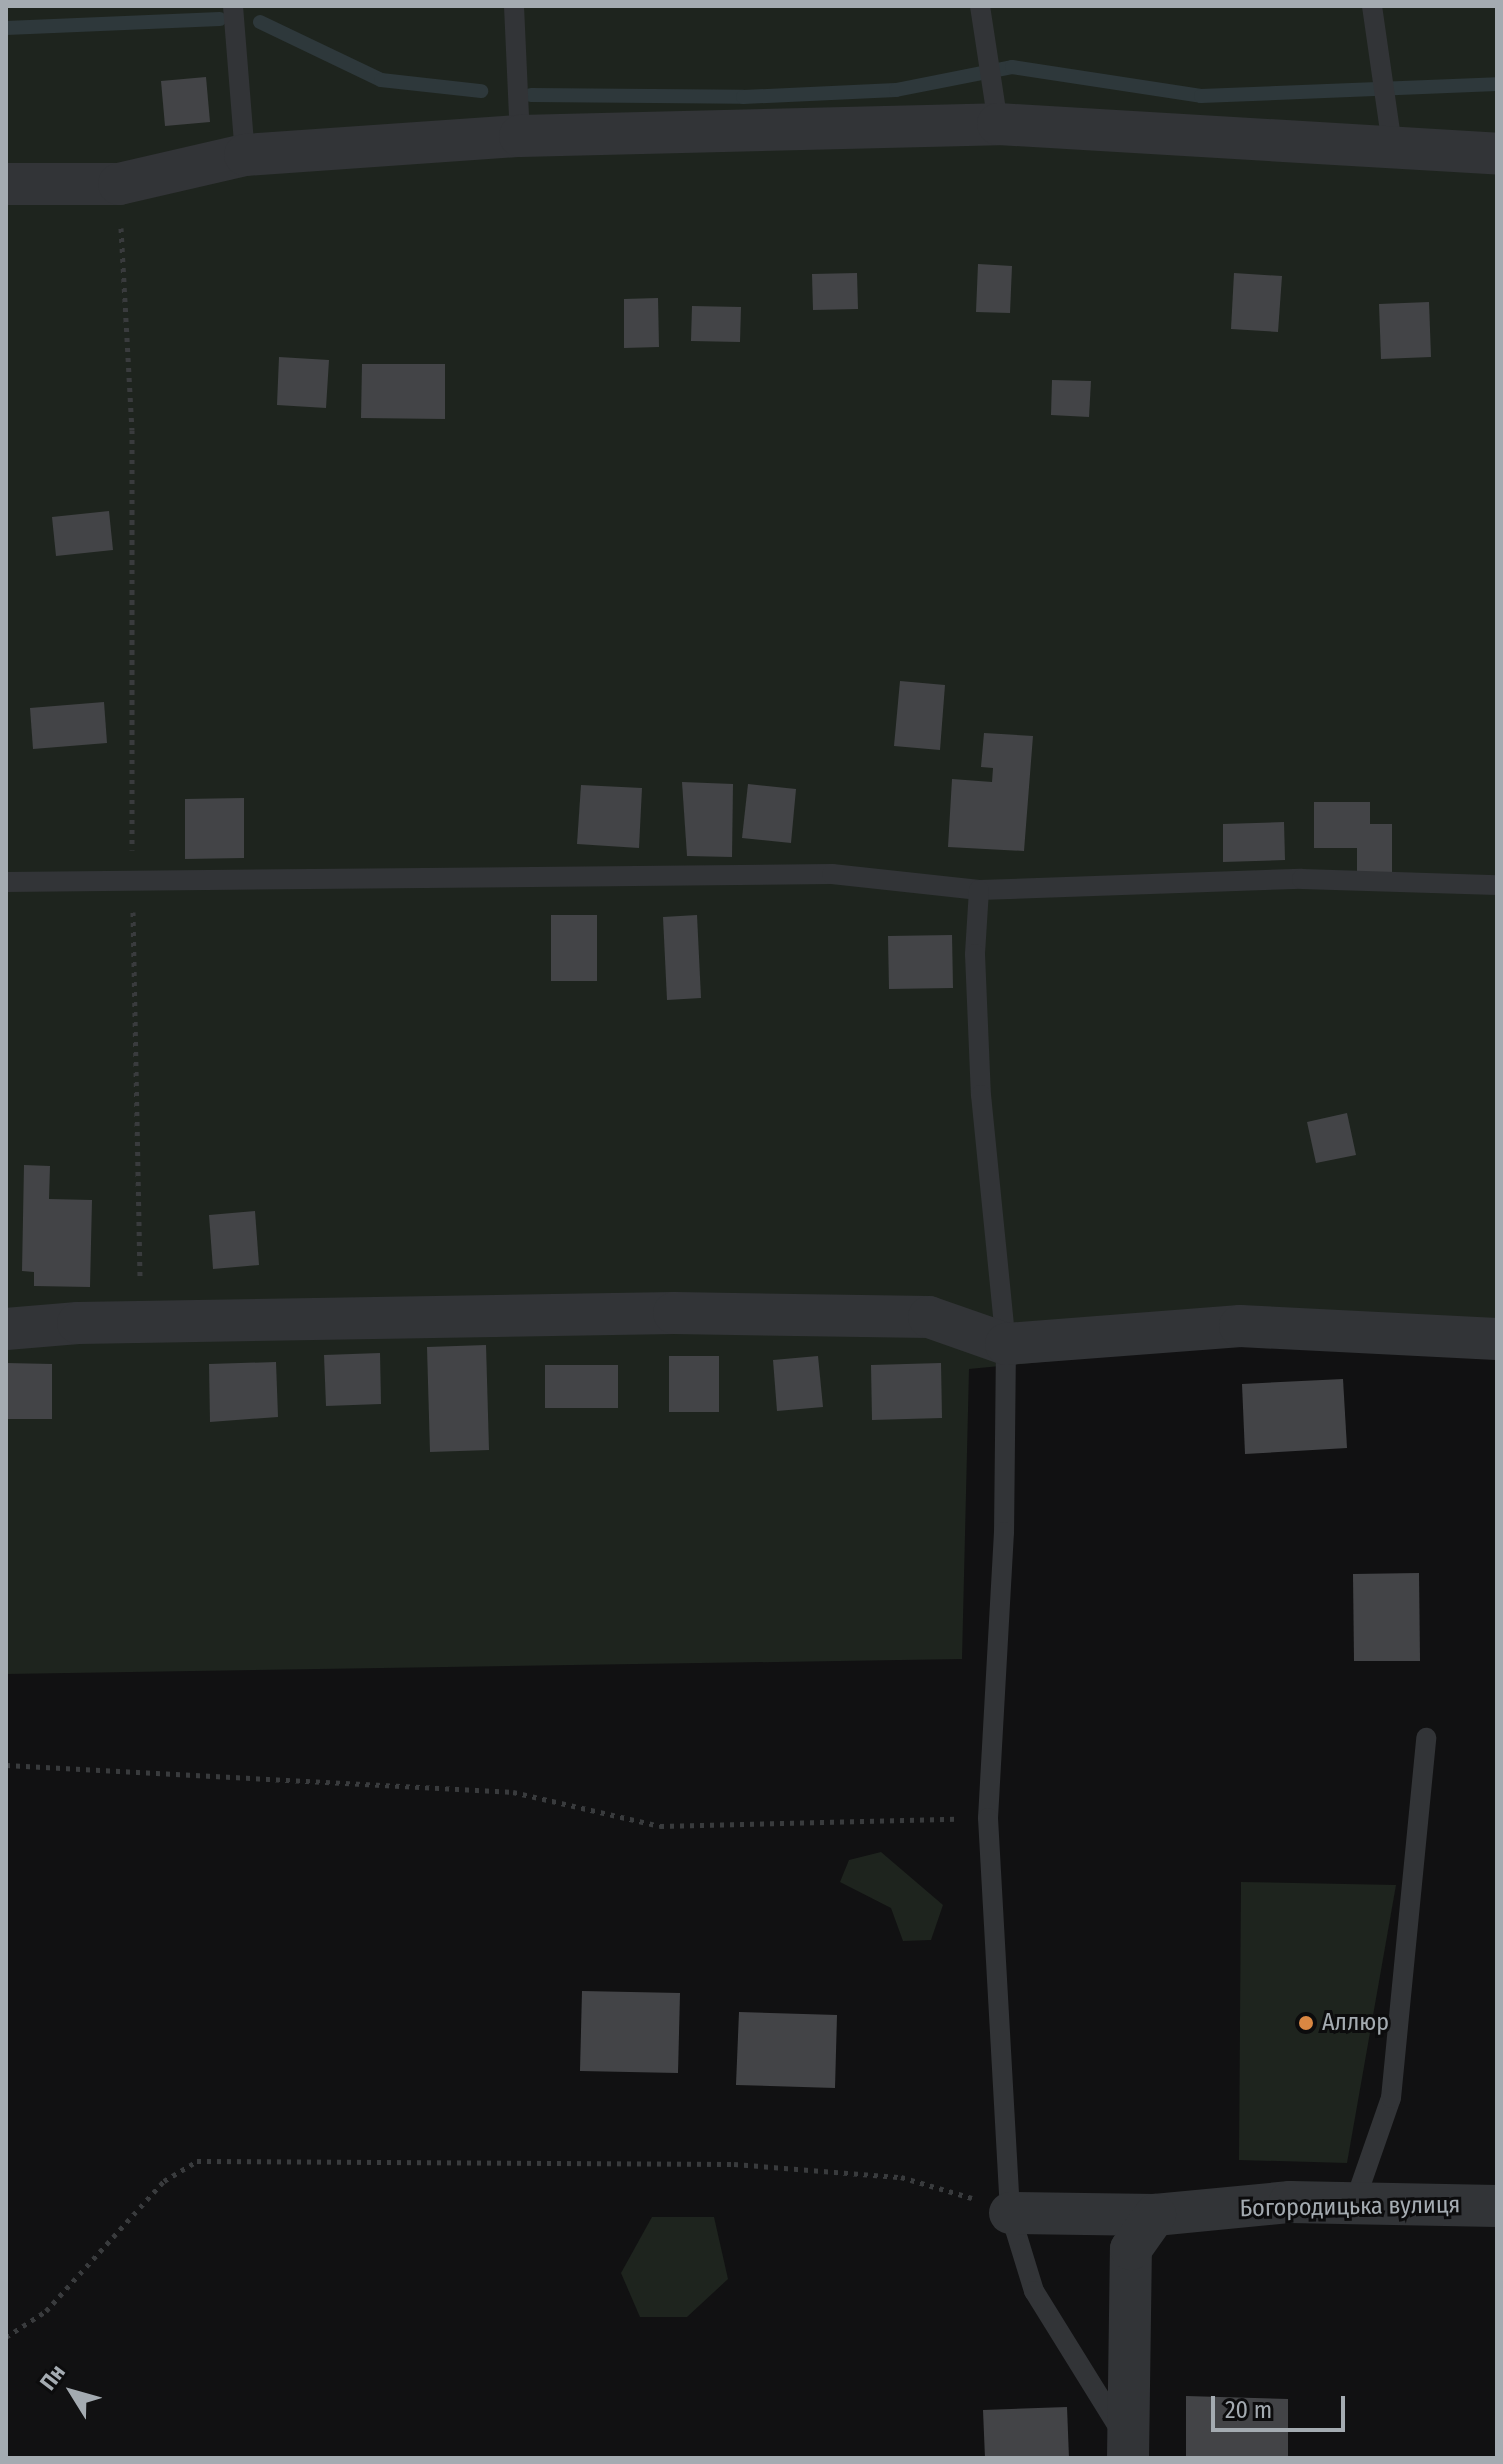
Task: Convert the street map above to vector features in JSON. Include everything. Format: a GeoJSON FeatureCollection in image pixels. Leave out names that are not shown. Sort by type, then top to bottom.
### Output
{"type":"FeatureCollection","features":[{"type":"Feature","properties":{"kind":"street"},"geometry":{"type":"LineString","coordinates":[[6,184],[119,184],[245,155],[995,107],[1389,127],[1497,154]]}},
{"type":"Feature","properties":{"kind":"street"},"geometry":{"type":"LineString","coordinates":[[6,1329],[141,1322],[674,1313],[929,1317],[1006,1344],[1240,1326],[1497,1339]]}},
{"type":"Feature","properties":{"kind":"street","name":"Богородицька вулиця"},"geometry":{"type":"LineString","coordinates":[[1010,2213],[1155,2215],[1290,2202],[1497,2206]]}},
{"type":"Feature","properties":{"kind":"street"},"geometry":{"type":"LineString","coordinates":[[1128,2451],[1131,2249],[1155,2215]]}},
{"type":"Feature","properties":{"kind":"lane"},"geometry":{"type":"LineString","coordinates":[[233,6],[245,155]]}},
{"type":"Feature","properties":{"kind":"lane"},"geometry":{"type":"LineString","coordinates":[[514,6],[520,136]]}},
{"type":"Feature","properties":{"kind":"lane"},"geometry":{"type":"LineString","coordinates":[[980,6],[995,107]]}},
{"type":"Feature","properties":{"kind":"lane"},"geometry":{"type":"LineString","coordinates":[[1372,6],[1389,127]]}},
{"type":"Feature","properties":{"kind":"lane"},"geometry":{"type":"LineString","coordinates":[[6,882],[832,874],[979,890],[1302,879],[1497,885]]}},
{"type":"Feature","properties":{"kind":"lane"},"geometry":{"type":"LineString","coordinates":[[979,890],[975,954],[981,1095],[1006,1344],[1004,1532],[988,1818],[1010,2213],[1034,2291],[1128,2451]]}},
{"type":"Feature","properties":{"kind":"lane"},"geometry":{"type":"LineString","coordinates":[[1354,2204],[1391,2098],[1426,1738]]}},
{"type":"Feature","properties":{"kind":"path"},"geometry":{"type":"LineString","coordinates":[[119,184],[132,430],[132,880],[141,1322]]}},
{"type":"Feature","properties":{"kind":"path"},"geometry":{"type":"LineString","coordinates":[[6,1765],[513,1792],[660,1826],[988,1818]]}},
{"type":"Feature","properties":{"kind":"path"},"geometry":{"type":"LineString","coordinates":[[6,2337],[46,2311],[164,2181],[197,2161],[734,2164],[901,2177],[1010,2213]]}},
{"type":"Feature","properties":{"kind":"shaded area"},"geometry":{"type":"Polygon","coordinates":[[[6,6],[1497,6],[1497,1327],[1399,1328],[969,1369],[962,1659],[6,1674],[6,6]]]}},
{"type":"Feature","properties":{"kind":"shaded area"},"geometry":{"type":"Polygon","coordinates":[[[881,1852],[943,1905],[931,1940],[903,1941],[891,1908],[840,1882],[849,1860],[881,1852]]]}},
{"type":"Feature","properties":{"kind":"shaded area","name":"Аллюр"},"geometry":{"type":"Polygon","coordinates":[[[1241,1882],[1396,1885],[1347,2163],[1239,2160],[1241,1882]]]}},
{"type":"Feature","properties":{"kind":"shaded area"},"geometry":{"type":"Polygon","coordinates":[[[652,2217],[714,2217],[728,2279],[687,2317],[640,2317],[621,2273],[652,2217]]]}},
{"type":"Feature","properties":{"kind":"building"},"geometry":{"type":"Polygon","coordinates":[[[206,77],[210,122],[165,126],[161,81],[206,77]]]}},
{"type":"Feature","properties":{"kind":"building"},"geometry":{"type":"Polygon","coordinates":[[[978,264],[1012,266],[1010,313],[976,312],[978,264]]]}},
{"type":"Feature","properties":{"kind":"building"},"geometry":{"type":"Polygon","coordinates":[[[857,273],[858,309],[813,310],[812,274],[857,273]]]}},
{"type":"Feature","properties":{"kind":"building"},"geometry":{"type":"Polygon","coordinates":[[[1234,273],[1282,276],[1278,332],[1231,329],[1234,273]]]}},
{"type":"Feature","properties":{"kind":"building"},"geometry":{"type":"Polygon","coordinates":[[[658,298],[659,347],[624,348],[624,299],[658,298]]]}},
{"type":"Feature","properties":{"kind":"building"},"geometry":{"type":"Polygon","coordinates":[[[1429,302],[1431,357],[1381,359],[1379,304],[1429,302]]]}},
{"type":"Feature","properties":{"kind":"building"},"geometry":{"type":"Polygon","coordinates":[[[692,306],[741,307],[740,342],[691,341],[692,306]]]}},
{"type":"Feature","properties":{"kind":"building"},"geometry":{"type":"Polygon","coordinates":[[[279,357],[329,360],[326,408],[277,405],[279,357]]]}},
{"type":"Feature","properties":{"kind":"building"},"geometry":{"type":"Polygon","coordinates":[[[362,364],[445,364],[445,419],[361,418],[362,364]]]}},
{"type":"Feature","properties":{"kind":"building"},"geometry":{"type":"Polygon","coordinates":[[[1052,380],[1091,381],[1089,417],[1051,415],[1052,380]]]}},
{"type":"Feature","properties":{"kind":"building"},"geometry":{"type":"Polygon","coordinates":[[[109,511],[113,550],[56,556],[52,517],[109,511]]]}},
{"type":"Feature","properties":{"kind":"building"},"geometry":{"type":"Polygon","coordinates":[[[900,681],[945,685],[940,750],[894,746],[900,681]]]}},
{"type":"Feature","properties":{"kind":"building"},"geometry":{"type":"Polygon","coordinates":[[[104,702],[107,743],[33,749],[30,708],[104,702]]]}},
{"type":"Feature","properties":{"kind":"building"},"geometry":{"type":"Polygon","coordinates":[[[984,733],[1033,736],[1024,851],[948,847],[952,779],[992,782],[993,768],[981,767],[984,733]]]}},
{"type":"Feature","properties":{"kind":"building"},"geometry":{"type":"Polygon","coordinates":[[[682,782],[733,784],[732,857],[687,856],[682,782]]]}},
{"type":"Feature","properties":{"kind":"building"},"geometry":{"type":"Polygon","coordinates":[[[748,784],[796,789],[791,843],[742,838],[748,784]]]}},
{"type":"Feature","properties":{"kind":"building"},"geometry":{"type":"Polygon","coordinates":[[[581,785],[642,788],[639,848],[577,844],[581,785]]]}},
{"type":"Feature","properties":{"kind":"building"},"geometry":{"type":"Polygon","coordinates":[[[244,798],[244,858],[185,859],[185,799],[244,798]]]}},
{"type":"Feature","properties":{"kind":"building"},"geometry":{"type":"Polygon","coordinates":[[[1314,802],[1370,802],[1370,824],[1392,824],[1392,872],[1357,872],[1357,848],[1314,848],[1314,802]]]}},
{"type":"Feature","properties":{"kind":"building"},"geometry":{"type":"Polygon","coordinates":[[[1284,822],[1285,860],[1223,862],[1223,824],[1284,822]]]}},
{"type":"Feature","properties":{"kind":"building"},"geometry":{"type":"Polygon","coordinates":[[[551,915],[597,915],[597,981],[551,981],[551,915]]]}},
{"type":"Feature","properties":{"kind":"building"},"geometry":{"type":"Polygon","coordinates":[[[697,915],[701,998],[667,1000],[663,917],[697,915]]]}},
{"type":"Feature","properties":{"kind":"building"},"geometry":{"type":"Polygon","coordinates":[[[952,935],[953,988],[889,989],[888,936],[952,935]]]}},
{"type":"Feature","properties":{"kind":"building"},"geometry":{"type":"Polygon","coordinates":[[[1347,1113],[1356,1155],[1316,1163],[1307,1122],[1347,1113]]]}},
{"type":"Feature","properties":{"kind":"building"},"geometry":{"type":"Polygon","coordinates":[[[24,1165],[50,1166],[49,1199],[92,1200],[90,1287],[34,1286],[34,1272],[22,1271],[24,1165]]]}},
{"type":"Feature","properties":{"kind":"building"},"geometry":{"type":"Polygon","coordinates":[[[255,1211],[259,1265],[213,1269],[209,1215],[255,1211]]]}},
{"type":"Feature","properties":{"kind":"building"},"geometry":{"type":"Polygon","coordinates":[[[486,1345],[489,1450],[430,1452],[427,1347],[486,1345]]]}},
{"type":"Feature","properties":{"kind":"building"},"geometry":{"type":"Polygon","coordinates":[[[380,1353],[381,1404],[326,1406],[324,1355],[380,1353]]]}},
{"type":"Feature","properties":{"kind":"building"},"geometry":{"type":"Polygon","coordinates":[[[669,1356],[719,1356],[719,1412],[669,1412],[669,1356]]]}},
{"type":"Feature","properties":{"kind":"building"},"geometry":{"type":"Polygon","coordinates":[[[818,1356],[823,1407],[777,1411],[773,1360],[818,1356]]]}},
{"type":"Feature","properties":{"kind":"building"},"geometry":{"type":"Polygon","coordinates":[[[276,1362],[278,1417],[210,1422],[209,1364],[276,1362]]]}},
{"type":"Feature","properties":{"kind":"building"},"geometry":{"type":"Polygon","coordinates":[[[6,1363],[52,1364],[52,1419],[6,1419],[6,1363]]]}},
{"type":"Feature","properties":{"kind":"building"},"geometry":{"type":"Polygon","coordinates":[[[941,1363],[942,1418],[872,1420],[871,1365],[941,1363]]]}},
{"type":"Feature","properties":{"kind":"building"},"geometry":{"type":"Polygon","coordinates":[[[545,1365],[618,1365],[618,1408],[545,1408],[545,1365]]]}},
{"type":"Feature","properties":{"kind":"building"},"geometry":{"type":"Polygon","coordinates":[[[1343,1379],[1347,1448],[1245,1454],[1242,1384],[1343,1379]]]}},
{"type":"Feature","properties":{"kind":"building"},"geometry":{"type":"Polygon","coordinates":[[[1419,1573],[1420,1661],[1354,1661],[1353,1574],[1419,1573]]]}},
{"type":"Feature","properties":{"kind":"building"},"geometry":{"type":"Polygon","coordinates":[[[582,1991],[680,1993],[678,2073],[580,2071],[582,1991]]]}},
{"type":"Feature","properties":{"kind":"building"},"geometry":{"type":"Polygon","coordinates":[[[739,2012],[837,2015],[835,2088],[736,2085],[739,2012]]]}},
{"type":"Feature","properties":{"kind":"building"},"geometry":{"type":"Polygon","coordinates":[[[1186,2396],[1288,2399],[1288,2458],[1186,2458],[1186,2396]]]}},
{"type":"Feature","properties":{"kind":"building"},"geometry":{"type":"Polygon","coordinates":[[[1067,2407],[1069,2458],[985,2458],[983,2410],[1067,2407]]]}},
{"type":"Feature","properties":{"kind":"waterway"},"geometry":{"type":"LineString","coordinates":[[6,28],[220,19]]}},
{"type":"Feature","properties":{"kind":"waterway"},"geometry":{"type":"LineString","coordinates":[[260,22],[381,80],[481,91]]}},
{"type":"Feature","properties":{"kind":"waterway"},"geometry":{"type":"LineString","coordinates":[[531,95],[743,97],[896,90],[1012,67],[1201,96],[1497,84]]}},
{"type":"Feature","properties":{"kind":"place","name":"Аллюр"},"geometry":{"type":"Point","coordinates":[1306,2023]}}]}
